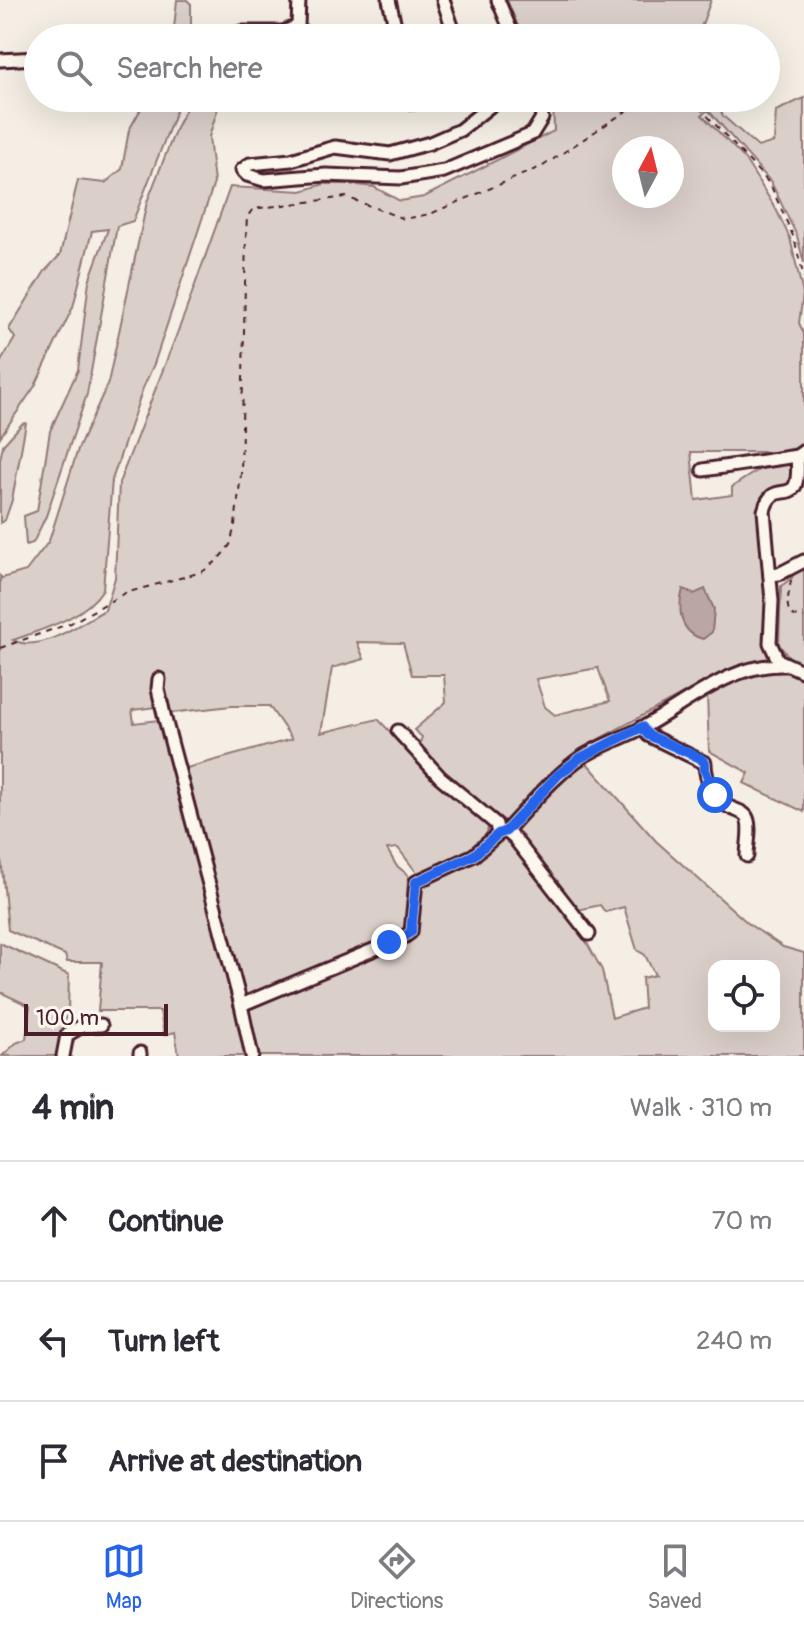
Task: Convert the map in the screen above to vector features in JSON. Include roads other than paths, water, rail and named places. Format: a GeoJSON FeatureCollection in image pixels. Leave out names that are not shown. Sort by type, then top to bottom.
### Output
{"type":"FeatureCollection","features":[{"type":"Feature","properties":{"kind":"lane"},"geometry":{"type":"LineString","coordinates":[[298,24],[299,0]]}},
{"type":"Feature","properties":{"kind":"lane"},"geometry":{"type":"LineString","coordinates":[[389,0],[395,24]]}},
{"type":"Feature","properties":{"kind":"lane"},"geometry":{"type":"LineString","coordinates":[[443,0],[451,24]]}},
{"type":"Feature","properties":{"kind":"lane"},"geometry":{"type":"LineString","coordinates":[[498,0],[508,24]]}},
{"type":"Feature","properties":{"kind":"lane"},"geometry":{"type":"LineString","coordinates":[[0,60],[24,59]]}},
{"type":"Feature","properties":{"kind":"lane"},"geometry":{"type":"LineString","coordinates":[[482,112],[460,130],[430,143],[390,154],[335,147],[291,160],[250,164],[242,170],[247,175],[264,180],[326,175],[401,178],[444,171],[532,134],[542,118],[541,112]]}},
{"type":"Feature","properties":{"kind":"lane"},"geometry":{"type":"LineString","coordinates":[[703,470],[801,454],[800,491],[776,493],[767,501],[764,511],[770,575],[770,643],[778,660],[804,672]]}},
{"type":"Feature","properties":{"kind":"lane"},"geometry":{"type":"LineString","coordinates":[[770,575],[779,574],[804,561]]}},
{"type":"Feature","properties":{"kind":"lane"},"geometry":{"type":"LineString","coordinates":[[751,670],[770,643]]}},
{"type":"Feature","properties":{"kind":"lane"},"geometry":{"type":"LineString","coordinates":[[241,1005],[411,932],[416,882],[474,855],[580,758],[642,727],[719,680],[768,664],[786,665]]}},
{"type":"Feature","properties":{"kind":"lane"},"geometry":{"type":"LineString","coordinates":[[159,679],[158,689],[165,719],[252,1056]]}},
{"type":"Feature","properties":{"kind":"lane"},"geometry":{"type":"LineString","coordinates":[[642,727],[648,735],[705,763],[715,795],[721,802],[741,812],[748,821],[747,856]]}},
{"type":"Feature","properties":{"kind":"lane"},"geometry":{"type":"LineString","coordinates":[[398,731],[440,777],[502,832],[514,838],[589,934]]}},
{"type":"Feature","properties":{"kind":"lane"},"geometry":{"type":"LineString","coordinates":[[63,1056],[64,1042],[74,1029],[101,1025]]}}]}
